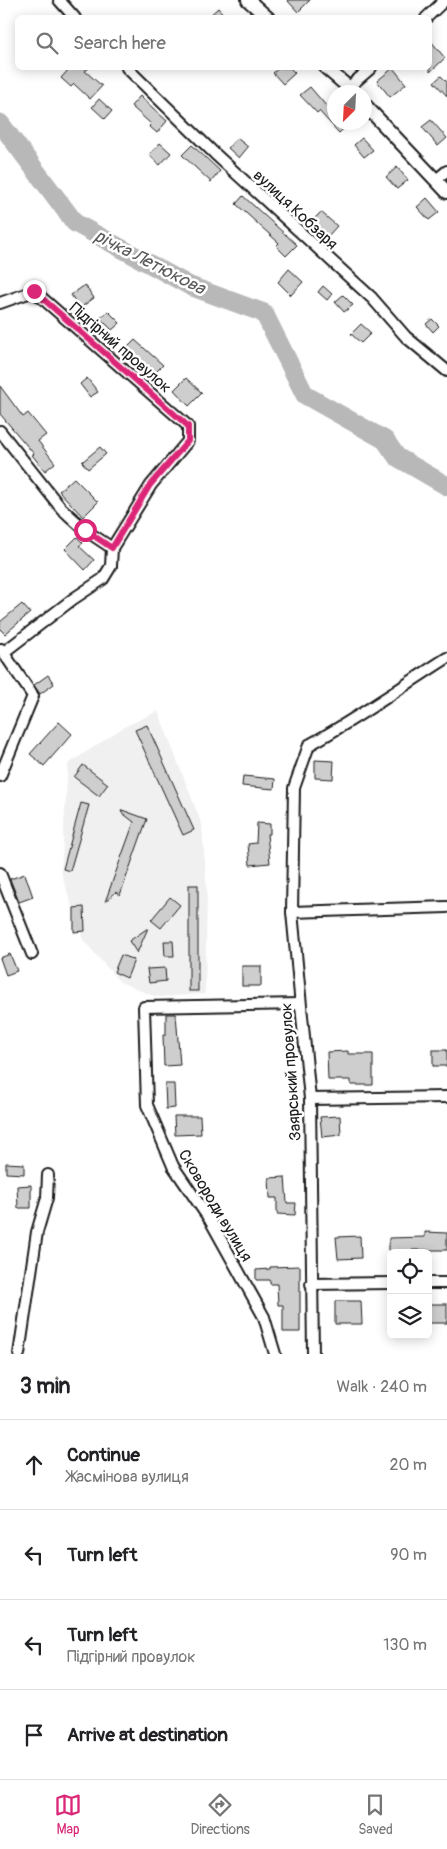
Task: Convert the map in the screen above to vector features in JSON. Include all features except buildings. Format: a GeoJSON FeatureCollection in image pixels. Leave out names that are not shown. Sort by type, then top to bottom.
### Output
{"type":"FeatureCollection","features":[{"type":"Feature","properties":{"kind":"street"},"geometry":{"type":"LineString","coordinates":[[60,0],[72,15]]}},
{"type":"Feature","properties":{"kind":"street"},"geometry":{"type":"LineString","coordinates":[[248,0],[265,15]]}},
{"type":"Feature","properties":{"kind":"street"},"geometry":{"type":"LineString","coordinates":[[429,15],[445,0]]}},
{"type":"Feature","properties":{"kind":"street","name":"вулиця Кобзаря"},"geometry":{"type":"LineString","coordinates":[[129,70],[236,174],[372,298],[406,337],[447,371]]}},
{"type":"Feature","properties":{"kind":"street"},"geometry":{"type":"LineString","coordinates":[[328,70],[346,85]]}},
{"type":"Feature","properties":{"kind":"street"},"geometry":{"type":"LineString","coordinates":[[356,85],[369,70]]}},
{"type":"Feature","properties":{"kind":"street"},"geometry":{"type":"LineString","coordinates":[[372,112],[447,192]]}},
{"type":"Feature","properties":{"kind":"street"},"geometry":{"type":"LineString","coordinates":[[436,180],[447,171]]}},
{"type":"Feature","properties":{"kind":"street","name":"Підгірний провулок"},"geometry":{"type":"LineString","coordinates":[[0,303],[34,291],[188,426],[188,441],[150,485],[112,548]]}},
{"type":"Feature","properties":{"kind":"street"},"geometry":{"type":"LineString","coordinates":[[0,431],[61,508],[85,530],[112,548],[113,556],[111,566],[103,579],[2,650],[33,696],[0,776]]}},
{"type":"Feature","properties":{"kind":"street","name":"Заярський провулок"},"geometry":{"type":"LineString","coordinates":[[313,1354],[310,1100],[292,912],[294,788],[309,745],[339,728],[447,658]]}},
{"type":"Feature","properties":{"kind":"street"},"geometry":{"type":"LineString","coordinates":[[0,873],[32,954]]}},
{"type":"Feature","properties":{"kind":"street"},"geometry":{"type":"LineString","coordinates":[[292,912],[447,908]]}},
{"type":"Feature","properties":{"kind":"street","name":"Сковороди вулиця"},"geometry":{"type":"LineString","coordinates":[[275,1354],[264,1317],[210,1220],[173,1166],[147,1105],[144,1007],[300,1004]]}},
{"type":"Feature","properties":{"kind":"street"},"geometry":{"type":"LineString","coordinates":[[310,1100],[447,1097]]}},
{"type":"Feature","properties":{"kind":"street"},"geometry":{"type":"LineString","coordinates":[[19,1354],[37,1232],[47,1198],[48,1175]]}},
{"type":"Feature","properties":{"kind":"street"},"geometry":{"type":"LineString","coordinates":[[432,1283],[447,1282]]}},
{"type":"Feature","properties":{"kind":"street"},"geometry":{"type":"LineString","coordinates":[[311,1284],[387,1283]]}},
{"type":"Feature","properties":{"kind":"shaded area"},"geometry":{"type":"Polygon","coordinates":[[[158,711],[202,825],[207,892],[205,994],[156,997],[120,982],[83,940],[61,872],[68,764],[124,727],[158,711]]]}},
{"type":"Feature","properties":{"kind":"waterway","name":"річка Летюкова"},"geometry":{"type":"LineString","coordinates":[[0,123],[75,223],[190,286],[264,313],[305,395],[385,440],[397,457],[447,486]]}},
{"type":"Feature","properties":{"kind":"route"},"geometry":{"type":"LineString","coordinates":[[34,291],[188,426],[188,441],[150,485],[112,548],[85,530]]}}]}
